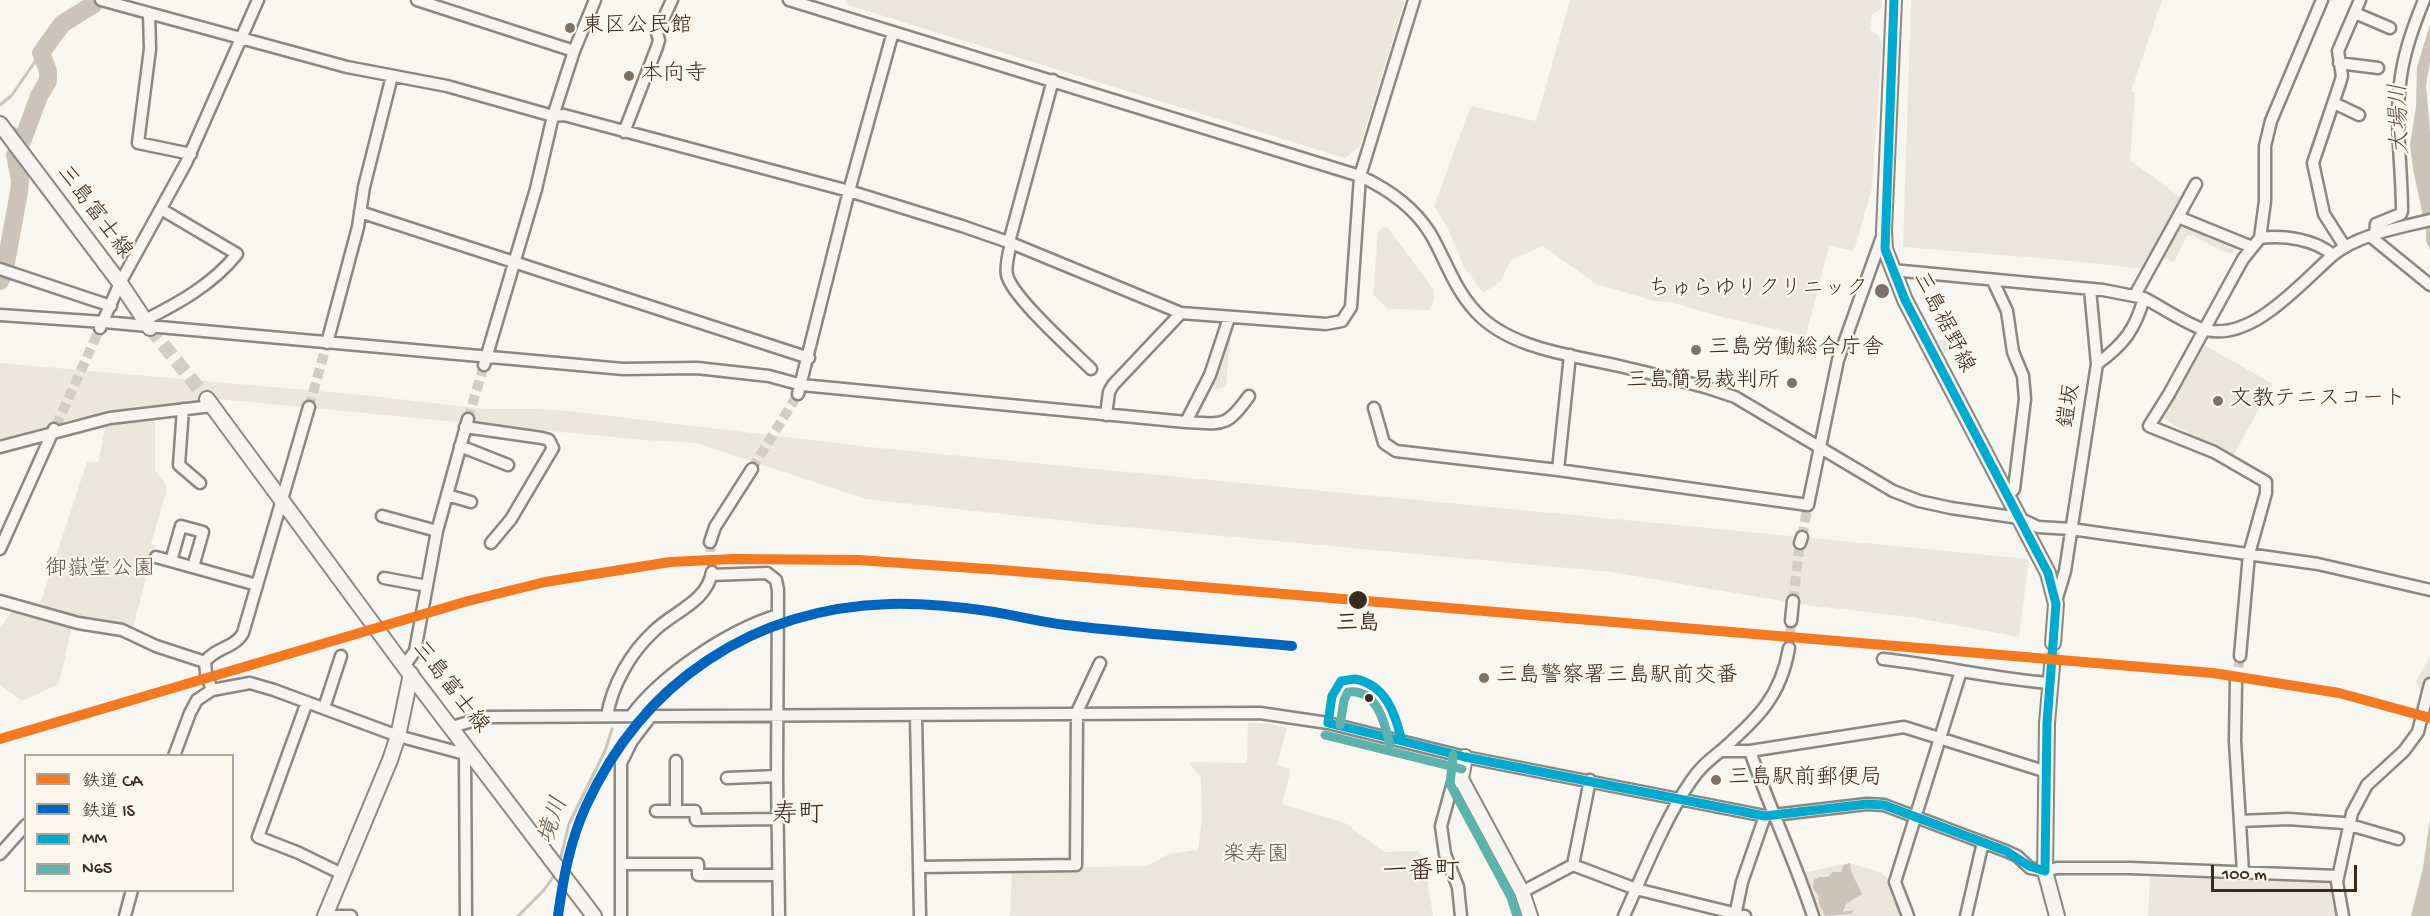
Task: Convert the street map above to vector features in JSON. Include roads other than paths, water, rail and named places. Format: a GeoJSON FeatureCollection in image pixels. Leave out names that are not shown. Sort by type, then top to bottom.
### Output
{"type":"FeatureCollection","features":[{"type":"Feature","properties":{"kind":"main road","name":"三島裾野線"},"geometry":{"type":"LineString","coordinates":[[1894,0],[1885,249],[1905,300],[2048,573],[2056,601],[2053,643]]}},
{"type":"Feature","properties":{"kind":"main road","name":"三島富士線"},"geometry":{"type":"LineString","coordinates":[[0,124],[120,283],[147,324]]}},
{"type":"Feature","properties":{"kind":"main road","name":"三島富士線"},"geometry":{"type":"LineString","coordinates":[[209,403],[407,670],[452,727],[467,751],[594,916]]}},
{"type":"Feature","properties":{"kind":"main road"},"geometry":{"type":"LineString","coordinates":[[2052,666],[2045,871],[2057,916]]}},
{"type":"Feature","properties":{"kind":"main road"},"geometry":{"type":"LineString","coordinates":[[325,916],[398,736],[407,670]]}},
{"type":"Feature","properties":{"kind":"main road"},"geometry":{"type":"LineString","coordinates":[[1465,757],[1461,779],[1522,892],[1531,914]]}},
{"type":"Feature","properties":{"kind":"street"},"geometry":{"type":"LineString","coordinates":[[101,0],[347,67],[447,86],[553,116],[564,115],[849,191],[1010,242],[1181,314],[1326,324],[1342,321],[1351,307],[1360,176],[1414,0]]}},
{"type":"Feature","properties":{"kind":"street"},"geometry":{"type":"LineString","coordinates":[[102,325],[120,283],[191,154],[258,0]]}},
{"type":"Feature","properties":{"kind":"street"},"geometry":{"type":"LineString","coordinates":[[417,0],[574,51]]}},
{"type":"Feature","properties":{"kind":"street"},"geometry":{"type":"LineString","coordinates":[[485,361],[536,189],[553,116],[574,51],[595,0]]}},
{"type":"Feature","properties":{"kind":"street"},"geometry":{"type":"LineString","coordinates":[[624,132],[657,47],[659,40],[657,33],[672,0]]}},
{"type":"Feature","properties":{"kind":"street"},"geometry":{"type":"LineString","coordinates":[[789,0],[803,2],[1360,176],[1383,187],[1402,200],[1419,218],[1430,234],[1451,278],[1476,313],[1503,332],[1535,346],[1708,388],[1735,397],[1893,491],[1919,501],[2019,518],[2038,526],[2319,564],[2430,590]]}},
{"type":"Feature","properties":{"kind":"street"},"geometry":{"type":"LineString","coordinates":[[2240,656],[2249,554],[2266,493],[2266,482],[2214,452],[2149,426],[2243,259],[2256,242],[2265,201],[2265,146],[2271,121],[2322,0]]}},
{"type":"Feature","properties":{"kind":"street"},"geometry":{"type":"LineString","coordinates":[[2345,247],[2324,214],[2319,183],[2314,170],[2316,156],[2342,76],[2338,51],[2360,0]]}},
{"type":"Feature","properties":{"kind":"street"},"geometry":{"type":"LineString","coordinates":[[2373,236],[2376,224],[2401,214],[2402,211],[2398,111],[2400,86],[2410,36],[2424,0]]}},
{"type":"Feature","properties":{"kind":"street"},"geometry":{"type":"LineString","coordinates":[[149,13],[150,49],[138,143],[191,154]]}},
{"type":"Feature","properties":{"kind":"street"},"geometry":{"type":"LineString","coordinates":[[2355,13],[2390,28]]}},
{"type":"Feature","properties":{"kind":"street"},"geometry":{"type":"LineString","coordinates":[[800,389],[849,191],[893,32]]}},
{"type":"Feature","properties":{"kind":"street"},"geometry":{"type":"LineString","coordinates":[[2339,63],[2378,68]]}},
{"type":"Feature","properties":{"kind":"street"},"geometry":{"type":"LineString","coordinates":[[327,343],[358,227],[392,76]]}},
{"type":"Feature","properties":{"kind":"street"},"geometry":{"type":"LineString","coordinates":[[1053,80],[1010,242],[1006,272],[1010,283],[1047,326],[1091,369]]}},
{"type":"Feature","properties":{"kind":"street"},"geometry":{"type":"LineString","coordinates":[[2334,103],[2359,115]]}},
{"type":"Feature","properties":{"kind":"street"},"geometry":{"type":"LineString","coordinates":[[2097,364],[2123,343],[2134,327],[2139,296],[2196,184]]}},
{"type":"Feature","properties":{"kind":"street"},"geometry":{"type":"LineString","coordinates":[[147,324],[201,288],[237,254],[161,209]]}},
{"type":"Feature","properties":{"kind":"street"},"geometry":{"type":"LineString","coordinates":[[360,212],[809,358]]}},
{"type":"Feature","properties":{"kind":"street"},"geometry":{"type":"LineString","coordinates":[[2178,217],[2256,242],[2286,237],[2324,247],[2333,255]]}},
{"type":"Feature","properties":{"kind":"street"},"geometry":{"type":"LineString","coordinates":[[1892,270],[2090,289],[2139,296],[2205,330],[2222,331],[2245,326],[2260,318],[2345,247],[2373,236],[2430,220]]}},
{"type":"Feature","properties":{"kind":"street"},"geometry":{"type":"LineString","coordinates":[[1374,408],[1384,443],[1396,451],[1558,470],[1808,505],[1838,360],[1884,231]]}},
{"type":"Feature","properties":{"kind":"street"},"geometry":{"type":"LineString","coordinates":[[2373,236],[2430,285]]}},
{"type":"Feature","properties":{"kind":"street"},"geometry":{"type":"LineString","coordinates":[[0,269],[111,306]]}},
{"type":"Feature","properties":{"kind":"street"},"geometry":{"type":"LineString","coordinates":[[1993,281],[2007,311],[2013,352],[2022,372],[2025,388],[2024,418],[2014,489],[2008,496]]}},
{"type":"Feature","properties":{"kind":"street","name":"鎧坂"},"geometry":{"type":"LineString","coordinates":[[2056,601],[2065,571],[2097,364],[2090,289]]}},
{"type":"Feature","properties":{"kind":"street"},"geometry":{"type":"LineString","coordinates":[[1106,415],[1109,392],[1113,385],[1181,314]]}},
{"type":"Feature","properties":{"kind":"street"},"geometry":{"type":"LineString","coordinates":[[0,315],[102,325],[147,324],[485,361],[623,369],[697,368],[769,376],[800,389],[1186,422],[1228,421],[1249,396]]}},
{"type":"Feature","properties":{"kind":"street"},"geometry":{"type":"LineString","coordinates":[[1186,422],[1210,375],[1230,318]]}},
{"type":"Feature","properties":{"kind":"street"},"geometry":{"type":"LineString","coordinates":[[1558,470],[1570,355]]}},
{"type":"Feature","properties":{"kind":"street"},"geometry":{"type":"LineString","coordinates":[[0,447],[55,429],[209,403]]}},
{"type":"Feature","properties":{"kind":"street"},"geometry":{"type":"LineString","coordinates":[[205,662],[242,637],[309,407]]}},
{"type":"Feature","properties":{"kind":"street"},"geometry":{"type":"LineString","coordinates":[[183,409],[179,465],[200,483]]}},
{"type":"Feature","properties":{"kind":"street"},"geometry":{"type":"LineString","coordinates":[[407,670],[415,651],[437,531],[467,423],[549,440],[553,448],[511,519],[491,543]]}},
{"type":"Feature","properties":{"kind":"street"},"geometry":{"type":"LineString","coordinates":[[0,549],[55,429]]}},
{"type":"Feature","properties":{"kind":"street"},"geometry":{"type":"LineString","coordinates":[[460,446],[508,465]]}},
{"type":"Feature","properties":{"kind":"street"},"geometry":{"type":"LineString","coordinates":[[710,542],[716,527],[752,469]]}},
{"type":"Feature","properties":{"kind":"street"},"geometry":{"type":"LineString","coordinates":[[447,495],[471,502]]}},
{"type":"Feature","properties":{"kind":"street"},"geometry":{"type":"LineString","coordinates":[[382,516],[437,531]]}},
{"type":"Feature","properties":{"kind":"street"},"geometry":{"type":"LineString","coordinates":[[171,561],[181,526],[203,532],[193,567]]}},
{"type":"Feature","properties":{"kind":"street"},"geometry":{"type":"LineString","coordinates":[[156,557],[257,585]]}},
{"type":"Feature","properties":{"kind":"street"},"geometry":{"type":"LineString","coordinates":[[607,716],[618,683],[638,646],[655,629],[689,606],[703,592],[712,574],[767,573],[776,580],[778,590],[779,916]]}},
{"type":"Feature","properties":{"kind":"street"},"geometry":{"type":"LineString","coordinates":[[384,578],[427,586]]}},
{"type":"Feature","properties":{"kind":"street"},"geometry":{"type":"LineString","coordinates":[[0,601],[78,622],[122,630],[156,646],[205,662]]}},
{"type":"Feature","properties":{"kind":"street"},"geometry":{"type":"LineString","coordinates":[[1791,621],[1793,601]]}},
{"type":"Feature","properties":{"kind":"street"},"geometry":{"type":"LineString","coordinates":[[631,716],[639,705],[690,661],[720,641],[761,620],[778,615]]}},
{"type":"Feature","properties":{"kind":"street"},"geometry":{"type":"LineString","coordinates":[[1624,916],[1679,798],[1702,765],[1751,724],[1767,706],[1785,672],[1789,648]]}},
{"type":"Feature","properties":{"kind":"street"},"geometry":{"type":"LineString","coordinates":[[324,708],[341,656]]}},
{"type":"Feature","properties":{"kind":"street"},"geometry":{"type":"LineString","coordinates":[[1882,659],[1928,664],[2009,680],[2050,683]]}},
{"type":"Feature","properties":{"kind":"street"},"geometry":{"type":"LineString","coordinates":[[205,662],[212,690]]}},
{"type":"Feature","properties":{"kind":"street"},"geometry":{"type":"LineString","coordinates":[[920,867],[1076,865],[1077,712],[1100,663]]}},
{"type":"Feature","properties":{"kind":"street"},"geometry":{"type":"LineString","coordinates":[[1908,916],[1895,882],[1961,671]]}},
{"type":"Feature","properties":{"kind":"street"},"geometry":{"type":"LineString","coordinates":[[2236,682],[2235,741],[2243,872]]}},
{"type":"Feature","properties":{"kind":"street"},"geometry":{"type":"LineString","coordinates":[[175,754],[193,705],[201,696],[212,690],[256,684],[398,736],[467,751],[466,916]]}},
{"type":"Feature","properties":{"kind":"street"},"geometry":{"type":"LineString","coordinates":[[2343,916],[2337,891],[2338,876],[2355,805],[2367,785],[2403,751],[2418,732],[2430,684]]}},
{"type":"Feature","properties":{"kind":"street"},"geometry":{"type":"LineString","coordinates":[[307,702],[258,837],[299,853],[342,874]]}},
{"type":"Feature","properties":{"kind":"street"},"geometry":{"type":"LineString","coordinates":[[452,727],[486,717],[916,716],[1077,712],[1260,713],[1328,723],[1465,757],[1770,816],[1867,804],[1884,805],[1983,842],[2017,856],[2030,868],[2045,871],[2057,868],[2130,868],[2338,876]]}},
{"type":"Feature","properties":{"kind":"street"},"geometry":{"type":"LineString","coordinates":[[621,916],[621,763],[651,716]]}},
{"type":"Feature","properties":{"kind":"street"},"geometry":{"type":"LineString","coordinates":[[916,716],[920,916]]}},
{"type":"Feature","properties":{"kind":"street"},"geometry":{"type":"LineString","coordinates":[[1721,751],[1750,751],[1904,727],[2047,772]]}},
{"type":"Feature","properties":{"kind":"street"},"geometry":{"type":"LineString","coordinates":[[1750,751],[1767,800],[1770,816],[1813,916]]}},
{"type":"Feature","properties":{"kind":"street"},"geometry":{"type":"LineString","coordinates":[[676,761],[676,810]]}},
{"type":"Feature","properties":{"kind":"street"},"geometry":{"type":"LineString","coordinates":[[727,778],[777,777]]}},
{"type":"Feature","properties":{"kind":"street"},"geometry":{"type":"LineString","coordinates":[[1461,779],[1453,783],[1441,826],[1445,854],[1458,887],[1461,916]]}},
{"type":"Feature","properties":{"kind":"street"},"geometry":{"type":"LineString","coordinates":[[1573,865],[1590,780]]}},
{"type":"Feature","properties":{"kind":"street"},"geometry":{"type":"LineString","coordinates":[[656,811],[695,810],[696,820],[778,819]]}},
{"type":"Feature","properties":{"kind":"street"},"geometry":{"type":"LineString","coordinates":[[1522,892],[1573,865],[1636,889],[1738,915],[1742,882],[1770,816]]}},
{"type":"Feature","properties":{"kind":"street"},"geometry":{"type":"LineString","coordinates":[[2240,821],[2288,819],[2349,824],[2398,839]]}},
{"type":"Feature","properties":{"kind":"street"},"geometry":{"type":"LineString","coordinates":[[0,854],[24,827]]}},
{"type":"Feature","properties":{"kind":"street"},"geometry":{"type":"LineString","coordinates":[[1966,916],[1983,842]]}},
{"type":"Feature","properties":{"kind":"street"},"geometry":{"type":"LineString","coordinates":[[621,864],[698,864],[698,875],[778,875]]}},
{"type":"Feature","properties":{"kind":"street"},"geometry":{"type":"LineString","coordinates":[[125,916],[132,892]]}},
{"type":"Feature","properties":{"kind":"street"},"geometry":{"type":"LineString","coordinates":[[325,916],[351,916]]}},
{"type":"Feature","properties":{"kind":"waterway"},"geometry":{"type":"LineString","coordinates":[[22,142],[39,96],[48,81],[48,71],[41,53],[62,24],[94,4]]}},
{"type":"Feature","properties":{"kind":"waterway"},"geometry":{"type":"LineString","coordinates":[[0,105],[12,95],[41,53]]}},
{"type":"Feature","properties":{"kind":"waterway"},"geometry":{"type":"LineString","coordinates":[[8,125],[26,135]]}},
{"type":"Feature","properties":{"kind":"waterway"},"geometry":{"type":"LineString","coordinates":[[6,263],[19,192],[20,180],[15,155]]}},
{"type":"Feature","properties":{"kind":"waterway"},"geometry":{"type":"LineString","coordinates":[[0,281],[2,277]]}},
{"type":"Feature","properties":{"kind":"waterway","name":"境川"},"geometry":{"type":"LineString","coordinates":[[559,864],[569,824],[605,751],[612,729]]}},
{"type":"Feature","properties":{"kind":"waterway","name":"境川"},"geometry":{"type":"LineString","coordinates":[[518,916],[544,890],[556,873]]}},
{"type":"Feature","properties":{"kind":"tunnel"},"geometry":{"type":"LineString","coordinates":[[56,426],[100,328]]}},
{"type":"Feature","properties":{"kind":"tunnel"},"geometry":{"type":"LineString","coordinates":[[150,328],[207,399]]}},
{"type":"Feature","properties":{"kind":"tunnel"},"geometry":{"type":"LineString","coordinates":[[309,407],[327,343]]}},
{"type":"Feature","properties":{"kind":"tunnel"},"geometry":{"type":"LineString","coordinates":[[468,419],[484,365]]}},
{"type":"Feature","properties":{"kind":"tunnel"},"geometry":{"type":"LineString","coordinates":[[752,469],[798,394]]}},
{"type":"Feature","properties":{"kind":"tunnel"},"geometry":{"type":"LineString","coordinates":[[1802,537],[1808,505]]}},
{"type":"Feature","properties":{"kind":"tunnel"},"geometry":{"type":"LineString","coordinates":[[710,542],[712,572]]}},
{"type":"Feature","properties":{"kind":"tunnel"},"geometry":{"type":"LineString","coordinates":[[1793,601],[1800,543]]}},
{"type":"Feature","properties":{"kind":"tunnel"},"geometry":{"type":"LineString","coordinates":[[1789,648],[1791,621]]}},
{"type":"Feature","properties":{"kind":"tunnel"},"geometry":{"type":"LineString","coordinates":[[2052,666],[2053,643]]}},
{"type":"Feature","properties":{"kind":"tunnel"},"geometry":{"type":"LineString","coordinates":[[2236,682],[2240,656]]}},
{"type":"Feature","properties":{"kind":"rail line","name":"CA"},"geometry":{"type":"LineString","coordinates":[[0,739],[468,601],[545,582],[670,562],[733,559],[858,560],[1002,570],[2213,673],[2339,693],[2430,718]]}},
{"type":"Feature","properties":{"kind":"rail line","name":"IS"},"geometry":{"type":"LineString","coordinates":[[558,916],[568,860],[580,819],[610,762],[638,723],[671,689],[708,660],[749,637],[793,620],[840,609],[890,604],[929,605],[981,610],[1057,624],[1292,646]]}},
{"type":"Feature","properties":{"kind":"place","name":"東区公民館"},"geometry":{"type":"Point","coordinates":[570,28]}},
{"type":"Feature","properties":{"kind":"place","name":"本向寺"},"geometry":{"type":"Point","coordinates":[629,76]}},
{"type":"Feature","properties":{"kind":"place","name":"ちゅらゆりクリニック"},"geometry":{"type":"Point","coordinates":[1882,291]}},
{"type":"Feature","properties":{"kind":"place","name":"三島労働総合庁舎"},"geometry":{"type":"Point","coordinates":[1696,350]}},
{"type":"Feature","properties":{"kind":"place","name":"三島簡易裁判所"},"geometry":{"type":"Point","coordinates":[1792,383]}},
{"type":"Feature","properties":{"kind":"place","name":"文教テニスコート"},"geometry":{"type":"Point","coordinates":[2218,401]}},
{"type":"Feature","properties":{"kind":"place","name":"三島"},"geometry":{"type":"Point","coordinates":[1358,600]}},
{"type":"Feature","properties":{"kind":"place","name":"三島警察署三島駅前交番"},"geometry":{"type":"Point","coordinates":[1484,678]}},
{"type":"Feature","properties":{"kind":"place","name":"三島駅前郵便局"},"geometry":{"type":"Point","coordinates":[1716,780]}},
{"type":"Feature","properties":{"kind":"district","name":"寿町"},"geometry":{"type":"Point","coordinates":[798,817]}},
{"type":"Feature","properties":{"kind":"district","name":"一番町"},"geometry":{"type":"Point","coordinates":[1421,874]}},
{"type":"Feature","properties":{"kind":"water label","name":"大場川"},"geometry":{"type":"Point","coordinates":[2402,119]}},
{"type":"Feature","properties":{"kind":"park label","name":"御嶽堂公園"},"geometry":{"type":"Point","coordinates":[100,571]}},
{"type":"Feature","properties":{"kind":"park label","name":"楽寿園"},"geometry":{"type":"Point","coordinates":[1256,857]}}]}
